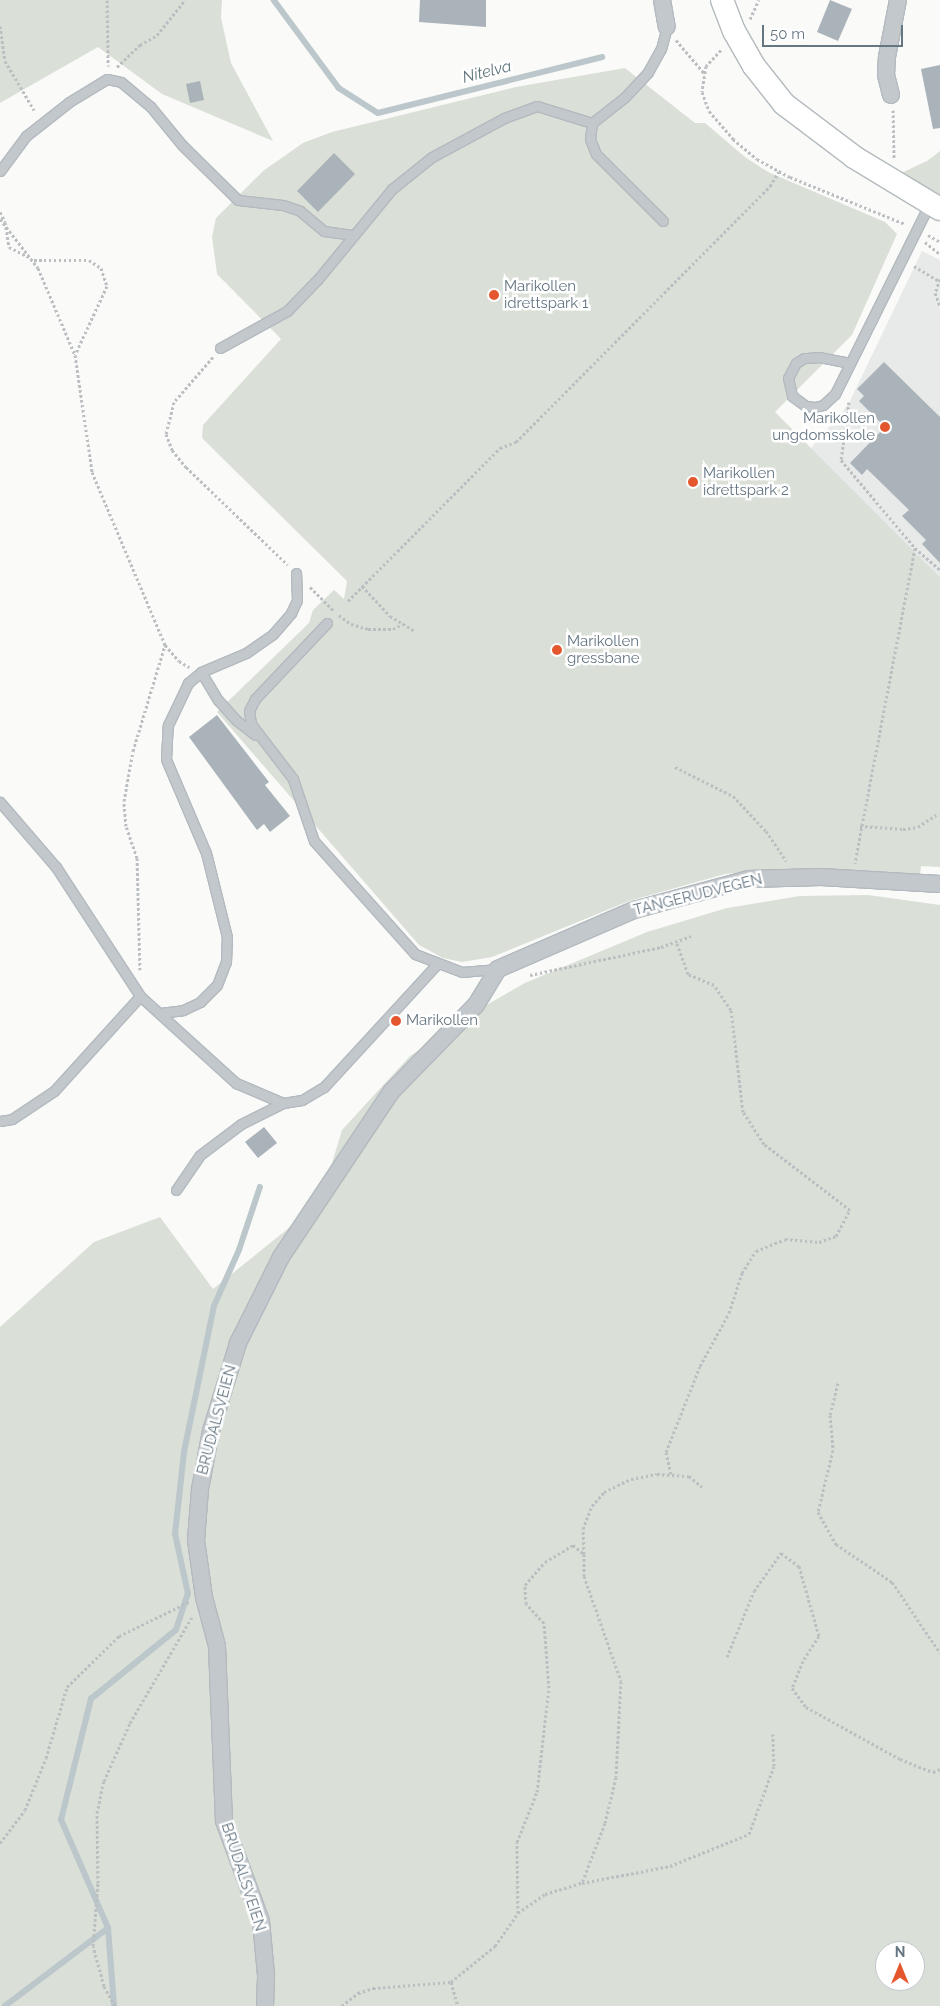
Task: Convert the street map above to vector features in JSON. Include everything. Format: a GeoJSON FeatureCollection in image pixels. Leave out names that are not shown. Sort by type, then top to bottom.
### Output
{"type":"FeatureCollection","features":[{"type":"Feature","properties":{"kind":"main road"},"geometry":{"type":"LineString","coordinates":[[722,0],[734,31],[754,66],[784,104],[828,140],[935,206]]}},
{"type":"Feature","properties":{"kind":"street"},"geometry":{"type":"LineString","coordinates":[[662,0],[667,28]]}},
{"type":"Feature","properties":{"kind":"street"},"geometry":{"type":"LineString","coordinates":[[891,95],[886,76],[887,57],[898,0]]}},
{"type":"Feature","properties":{"kind":"street","name":"TANGERUDVEGEN"},"geometry":{"type":"LineString","coordinates":[[495,976],[634,910],[749,879],[794,876],[940,884]]}},
{"type":"Feature","properties":{"kind":"street","name":"BRUDALSVEIEN"},"geometry":{"type":"LineString","coordinates":[[265,2006],[266,1975],[261,1921],[224,1821],[217,1646],[204,1597],[196,1540],[200,1489],[211,1431],[238,1343],[281,1257],[381,1105],[404,1076],[470,1012],[495,976]]}},
{"type":"Feature","properties":{"kind":"lane"},"geometry":{"type":"LineString","coordinates":[[663,222],[596,154],[590,139],[592,123],[625,96],[648,72],[661,48],[667,28]]}},
{"type":"Feature","properties":{"kind":"lane"},"geometry":{"type":"LineString","coordinates":[[0,171],[26,136],[108,74],[121,82],[150,106],[182,146],[238,200],[284,206],[300,211],[324,230],[352,235]]}},
{"type":"Feature","properties":{"kind":"lane"},"geometry":{"type":"LineString","coordinates":[[220,348],[287,311],[318,279],[352,235],[392,189],[432,157],[504,118],[537,106],[592,123]]}},
{"type":"Feature","properties":{"kind":"lane"},"geometry":{"type":"LineString","coordinates":[[850,363],[804,358],[791,370],[788,388],[792,396],[806,406],[824,405],[835,394],[918,230],[935,206]]}},
{"type":"Feature","properties":{"kind":"lane"},"geometry":{"type":"LineString","coordinates":[[160,1013],[183,1010],[200,1002],[217,985],[226,962],[227,937],[206,853],[166,759],[168,725],[176,703],[188,683],[201,672],[246,653],[273,634],[292,614],[298,600],[296,573]]}},
{"type":"Feature","properties":{"kind":"lane"},"geometry":{"type":"LineString","coordinates":[[327,623],[252,704],[249,717],[252,724],[293,779],[309,831],[322,852],[415,954],[462,972],[495,976]]}},
{"type":"Feature","properties":{"kind":"lane"},"geometry":{"type":"LineString","coordinates":[[201,672],[236,720],[266,742]]}},
{"type":"Feature","properties":{"kind":"lane"},"geometry":{"type":"LineString","coordinates":[[0,802],[56,867],[140,996],[236,1083],[283,1102]]}},
{"type":"Feature","properties":{"kind":"lane"},"geometry":{"type":"LineString","coordinates":[[176,1190],[200,1155],[217,1140],[241,1124],[283,1102],[302,1100],[324,1087],[437,964]]}},
{"type":"Feature","properties":{"kind":"lane"},"geometry":{"type":"LineString","coordinates":[[0,1122],[12,1118],[54,1091],[140,996]]}},
{"type":"Feature","properties":{"kind":"path"},"geometry":{"type":"LineString","coordinates":[[108,0],[110,24],[108,74]]}},
{"type":"Feature","properties":{"kind":"path"},"geometry":{"type":"LineString","coordinates":[[108,74],[125,58],[157,35],[185,0]]}},
{"type":"Feature","properties":{"kind":"path"},"geometry":{"type":"LineString","coordinates":[[747,22],[759,0]]}},
{"type":"Feature","properties":{"kind":"path"},"geometry":{"type":"LineString","coordinates":[[0,26],[5,61],[36,108],[30,115]]}},
{"type":"Feature","properties":{"kind":"path"},"geometry":{"type":"LineString","coordinates":[[667,28],[704,73],[705,102],[716,121],[744,149],[779,171],[918,230]]}},
{"type":"Feature","properties":{"kind":"path"},"geometry":{"type":"LineString","coordinates":[[704,73],[722,49]]}},
{"type":"Feature","properties":{"kind":"path"},"geometry":{"type":"LineString","coordinates":[[891,95],[894,115],[892,139],[898,184]]}},
{"type":"Feature","properties":{"kind":"path"},"geometry":{"type":"LineString","coordinates":[[348,601],[500,448],[516,442],[770,186],[779,171]]}},
{"type":"Feature","properties":{"kind":"path"},"geometry":{"type":"LineString","coordinates":[[0,212],[38,268],[76,356],[92,472],[165,645],[179,661],[201,672]]}},
{"type":"Feature","properties":{"kind":"path"},"geometry":{"type":"LineString","coordinates":[[0,219],[5,222],[9,247],[37,262],[89,260],[101,268],[107,286],[76,356]]}},
{"type":"Feature","properties":{"kind":"path"},"geometry":{"type":"LineString","coordinates":[[940,242],[926,234],[925,237],[930,248],[940,254]]}},
{"type":"Feature","properties":{"kind":"path"},"geometry":{"type":"LineString","coordinates":[[918,268],[939,280],[936,293],[940,306]]}},
{"type":"Feature","properties":{"kind":"path"},"geometry":{"type":"LineString","coordinates":[[220,348],[174,402],[166,434],[172,450],[186,467],[351,624],[382,630],[403,624]]}},
{"type":"Feature","properties":{"kind":"path"},"geometry":{"type":"LineString","coordinates":[[849,402],[841,460],[915,548],[940,570]]}},
{"type":"Feature","properties":{"kind":"path"},"geometry":{"type":"LineString","coordinates":[[853,879],[860,826],[915,548]]}},
{"type":"Feature","properties":{"kind":"path"},"geometry":{"type":"LineString","coordinates":[[362,586],[390,616],[415,631]]}},
{"type":"Feature","properties":{"kind":"path"},"geometry":{"type":"LineString","coordinates":[[140,996],[137,858],[126,826],[124,801],[129,766],[165,645]]}},
{"type":"Feature","properties":{"kind":"path"},"geometry":{"type":"LineString","coordinates":[[674,767],[733,796],[746,808],[779,848],[794,876]]}},
{"type":"Feature","properties":{"kind":"path"},"geometry":{"type":"LineString","coordinates":[[860,826],[903,829],[918,827],[936,815]]}},
{"type":"Feature","properties":{"kind":"path"},"geometry":{"type":"LineString","coordinates":[[495,976],[677,943],[691,936]]}},
{"type":"Feature","properties":{"kind":"path"},"geometry":{"type":"LineString","coordinates":[[671,1474],[666,1452],[700,1366],[729,1312],[742,1273],[756,1251],[786,1239],[819,1242],[836,1236],[850,1210],[764,1144],[743,1112],[731,1010],[714,985],[688,974],[677,943]]}},
{"type":"Feature","properties":{"kind":"path"},"geometry":{"type":"LineString","coordinates":[[838,1384],[830,1414],[833,1450],[818,1512],[836,1544],[892,1582],[940,1653]]}},
{"type":"Feature","properties":{"kind":"path"},"geometry":{"type":"LineString","coordinates":[[582,1883],[605,1823],[616,1777],[620,1681],[587,1585],[584,1529],[592,1506],[604,1492],[631,1479],[671,1474],[689,1476],[702,1487]]}},
{"type":"Feature","properties":{"kind":"path"},"geometry":{"type":"LineString","coordinates":[[518,1913],[517,1842],[537,1792],[549,1688],[544,1623],[526,1604],[525,1585],[545,1562],[573,1545],[584,1554]]}},
{"type":"Feature","properties":{"kind":"path"},"geometry":{"type":"LineString","coordinates":[[726,1657],[754,1591],[781,1553],[799,1566],[819,1636],[803,1661],[792,1688],[806,1707],[900,1760],[934,1772],[940,1769]]}},
{"type":"Feature","properties":{"kind":"path"},"geometry":{"type":"LineString","coordinates":[[115,2006],[104,1986],[93,1946],[98,1883],[97,1813],[104,1782],[130,1723],[204,1597]]}},
{"type":"Feature","properties":{"kind":"path"},"geometry":{"type":"LineString","coordinates":[[0,1843],[26,1810],[46,1758],[67,1687],[119,1636],[179,1605]]}},
{"type":"Feature","properties":{"kind":"path"},"geometry":{"type":"LineString","coordinates":[[342,2006],[358,1993],[373,1988],[451,1982],[495,1946],[518,1913],[545,1894],[582,1883],[670,1866],[749,1834],[774,1766],[773,1734]]}},
{"type":"Feature","properties":{"kind":"path"},"geometry":{"type":"LineString","coordinates":[[451,1982],[458,2006]]}},
{"type":"Feature","properties":{"kind":"shaded area"},"geometry":{"type":"Polygon","coordinates":[[[0,0],[222,0],[221,18],[231,63],[273,141],[162,94],[98,47],[0,103],[0,0]]]}},
{"type":"Feature","properties":{"kind":"shaded area"},"geometry":{"type":"Polygon","coordinates":[[[625,68],[695,123],[705,123],[745,157],[768,172],[885,222],[897,234],[852,335],[775,412],[940,577],[940,867],[921,866],[920,875],[777,869],[725,874],[629,901],[492,957],[462,962],[443,958],[419,945],[217,712],[309,623],[313,610],[334,590],[344,599],[347,581],[202,438],[203,425],[281,339],[217,274],[212,237],[216,218],[263,171],[303,143],[332,132],[516,87],[625,68]]]}},
{"type":"Feature","properties":{"kind":"shaded area"},"geometry":{"type":"Polygon","coordinates":[[[940,151],[940,198],[899,174],[927,161],[940,151]]]}},
{"type":"Feature","properties":{"kind":"shaded area","name":"Marikollen ungdomsskole"},"geometry":{"type":"Polygon","coordinates":[[[922,251],[940,260],[940,577],[811,448],[848,405],[922,251]]]}},
{"type":"Feature","properties":{"kind":"shaded area"},"geometry":{"type":"Polygon","coordinates":[[[868,895],[940,905],[940,2006],[0,2006],[0,1327],[94,1242],[160,1217],[213,1289],[320,1203],[342,1130],[410,1056],[478,1010],[525,983],[647,932],[727,908],[800,896],[868,895]]]}},
{"type":"Feature","properties":{"kind":"building"},"geometry":{"type":"Polygon","coordinates":[[[420,0],[486,0],[486,27],[419,22],[420,0]]]}},
{"type":"Feature","properties":{"kind":"building"},"geometry":{"type":"Polygon","coordinates":[[[830,0],[852,9],[838,41],[817,32],[830,0]]]}},
{"type":"Feature","properties":{"kind":"building"},"geometry":{"type":"Polygon","coordinates":[[[940,65],[940,128],[933,129],[921,69],[940,65]]]}},
{"type":"Feature","properties":{"kind":"building"},"geometry":{"type":"Polygon","coordinates":[[[200,81],[204,100],[190,103],[186,84],[200,81]]]}},
{"type":"Feature","properties":{"kind":"building"},"geometry":{"type":"Polygon","coordinates":[[[334,153],[355,174],[318,212],[297,191],[334,153]]]}},
{"type":"Feature","properties":{"kind":"building","name":"Marikollen ungdomsskole"},"geometry":{"type":"Polygon","coordinates":[[[884,362],[940,417],[940,563],[922,544],[926,540],[902,516],[909,510],[867,469],[862,475],[850,463],[885,427],[859,401],[864,396],[857,389],[884,362]]]}},
{"type":"Feature","properties":{"kind":"building"},"geometry":{"type":"Polygon","coordinates":[[[217,715],[269,782],[265,785],[290,816],[270,832],[264,824],[257,830],[189,737],[217,715]]]}},
{"type":"Feature","properties":{"kind":"building"},"geometry":{"type":"Polygon","coordinates":[[[264,1127],[277,1143],[258,1158],[245,1142],[264,1127]]]}},
{"type":"Feature","properties":{"kind":"waterway","name":"Nitelva"},"geometry":{"type":"LineString","coordinates":[[274,0],[339,88],[378,113],[602,57]]}},
{"type":"Feature","properties":{"kind":"waterway"},"geometry":{"type":"LineString","coordinates":[[114,2006],[108,1928],[61,1820],[91,1699],[176,1630],[188,1594],[175,1534],[184,1452],[214,1306],[239,1250],[260,1187]]}},
{"type":"Feature","properties":{"kind":"waterway"},"geometry":{"type":"LineString","coordinates":[[5,2006],[108,1928]]}},
{"type":"Feature","properties":{"kind":"place","name":"Marikollen idrettspark 1"},"geometry":{"type":"Point","coordinates":[494,295]}},
{"type":"Feature","properties":{"kind":"place","name":"Marikollen ungdomsskole"},"geometry":{"type":"Point","coordinates":[885,427]}},
{"type":"Feature","properties":{"kind":"place","name":"Marikollen idrettspark 2"},"geometry":{"type":"Point","coordinates":[693,482]}},
{"type":"Feature","properties":{"kind":"place","name":"Marikollen gressbane"},"geometry":{"type":"Point","coordinates":[557,650]}},
{"type":"Feature","properties":{"kind":"place","name":"Marikollen"},"geometry":{"type":"Point","coordinates":[396,1021]}}]}
